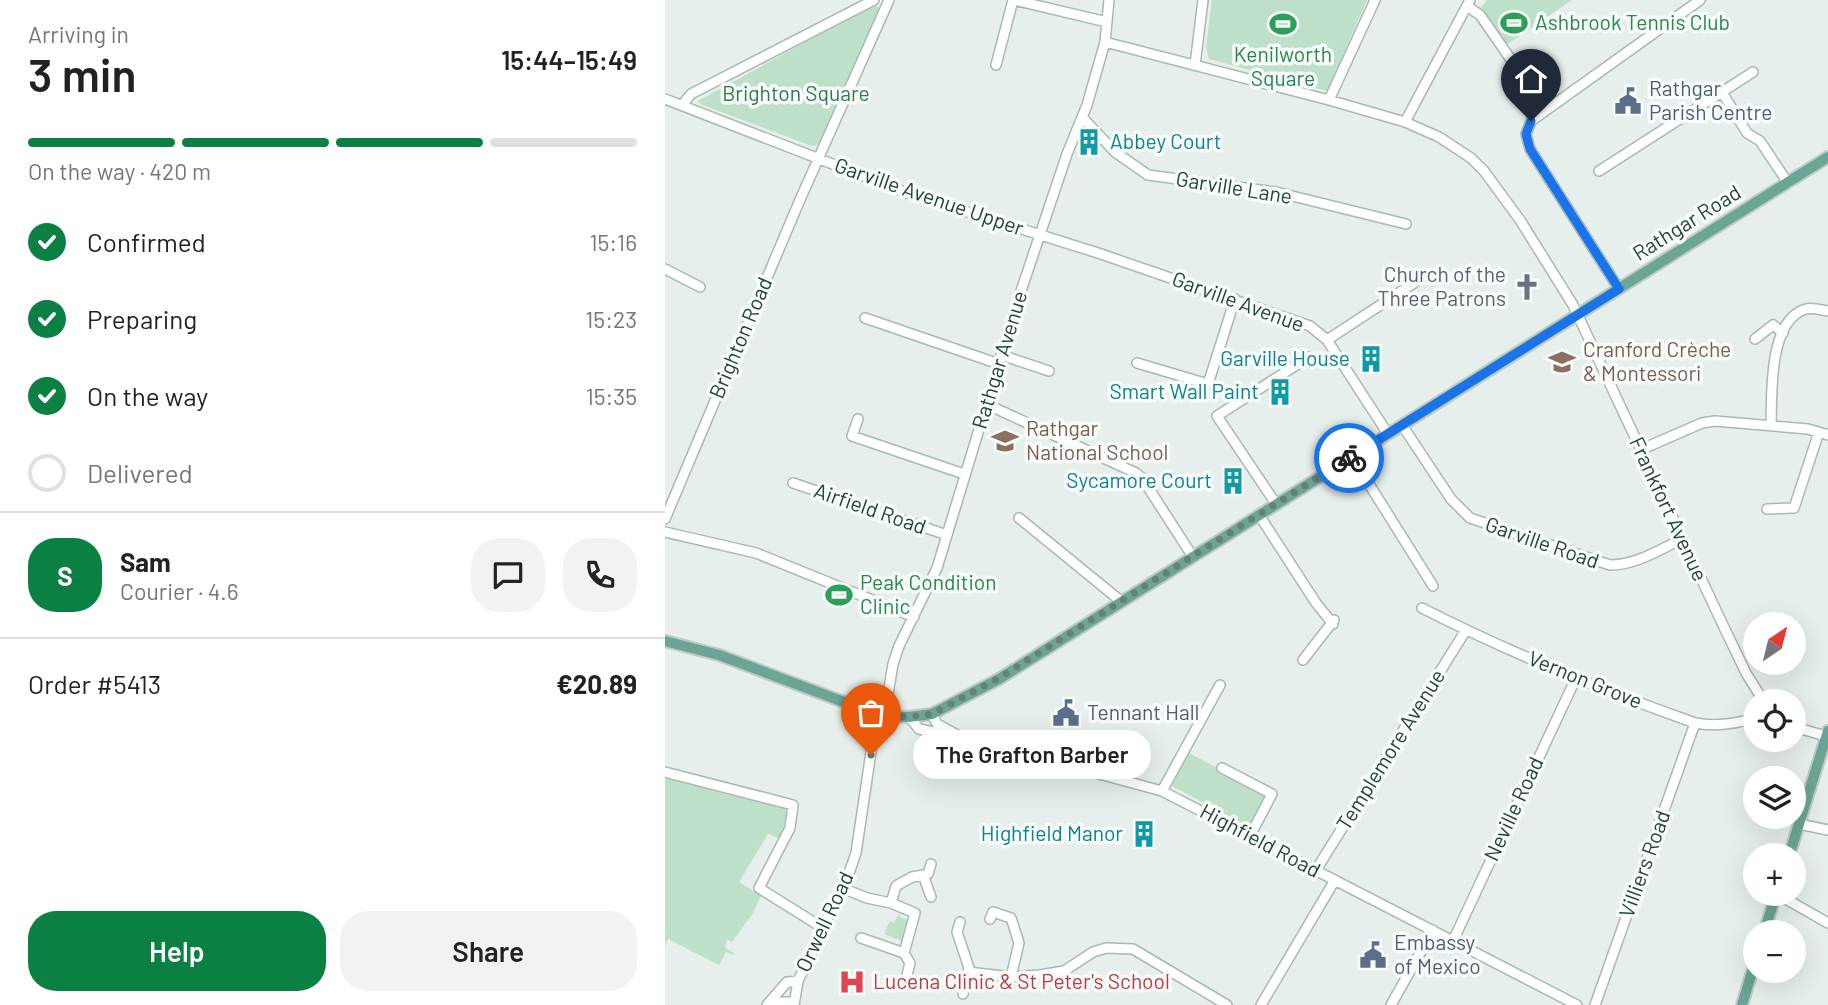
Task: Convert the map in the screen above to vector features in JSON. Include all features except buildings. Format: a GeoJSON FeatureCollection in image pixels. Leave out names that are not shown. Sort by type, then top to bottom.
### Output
{"type":"FeatureCollection","features":[{"type":"Feature","properties":{"kind":"main road","name":"Rathgar Road"},"geometry":{"type":"LineString","coordinates":[[665,640],[719,655],[881,716],[932,714],[999,678],[1122,602],[1828,158]]}},
{"type":"Feature","properties":{"kind":"main road"},"geometry":{"type":"LineString","coordinates":[[1806,804],[1824,754],[1827,734]]}},
{"type":"Feature","properties":{"kind":"main road"},"geometry":{"type":"LineString","coordinates":[[1742,1005],[1749,983]]}},
{"type":"Feature","properties":{"kind":"street"},"geometry":{"type":"LineString","coordinates":[[682,105],[691,94],[874,0]]}},
{"type":"Feature","properties":{"kind":"street"},"geometry":{"type":"LineString","coordinates":[[665,99],[820,158],[890,0]]}},
{"type":"Feature","properties":{"kind":"street"},"geometry":{"type":"LineString","coordinates":[[996,65],[1014,0],[1107,22]]}},
{"type":"Feature","properties":{"kind":"street","name":"Rathgar Avenue"},"geometry":{"type":"LineString","coordinates":[[881,716],[896,652],[937,568],[1039,235],[1082,117],[1105,43],[1109,0]]}},
{"type":"Feature","properties":{"kind":"street"},"geometry":{"type":"LineString","coordinates":[[1195,65],[1203,0]]}},
{"type":"Feature","properties":{"kind":"street"},"geometry":{"type":"LineString","coordinates":[[1329,100],[1375,0]]}},
{"type":"Feature","properties":{"kind":"street"},"geometry":{"type":"LineString","coordinates":[[1619,289],[1530,149],[1526,134],[1531,121],[1700,0]]}},
{"type":"Feature","properties":{"kind":"street"},"geometry":{"type":"LineString","coordinates":[[1405,122],[1469,3],[1546,110]]}},
{"type":"Feature","properties":{"kind":"street","name":"Frankfort Avenue"},"geometry":{"type":"LineString","coordinates":[[1105,43],[1405,122],[1457,148],[1484,171],[1524,227],[1578,315],[1755,689]]}},
{"type":"Feature","properties":{"kind":"street"},"geometry":{"type":"LineString","coordinates":[[1599,171],[1753,72]]}},
{"type":"Feature","properties":{"kind":"street"},"geometry":{"type":"LineString","coordinates":[[1722,92],[1747,133],[1760,141],[1788,183]]}},
{"type":"Feature","properties":{"kind":"street","name":"Garville Lane"},"geometry":{"type":"LineString","coordinates":[[1082,117],[1115,152],[1148,175],[1276,192],[1406,223]]}},
{"type":"Feature","properties":{"kind":"street","name":"Garville Avenue Upper"},"geometry":{"type":"LineString","coordinates":[[820,158],[907,193],[1039,235]]}},
{"type":"Feature","properties":{"kind":"street","name":"Brighton Road"},"geometry":{"type":"LineString","coordinates":[[665,519],[820,158]]}},
{"type":"Feature","properties":{"kind":"street","name":"Garville Avenue"},"geometry":{"type":"LineString","coordinates":[[1039,235],[1310,326],[1327,340],[1388,434]]}},
{"type":"Feature","properties":{"kind":"street"},"geometry":{"type":"LineString","coordinates":[[665,269],[701,287]]}},
{"type":"Feature","properties":{"kind":"street"},"geometry":{"type":"LineString","coordinates":[[1327,340],[1414,283]]}},
{"type":"Feature","properties":{"kind":"street"},"geometry":{"type":"LineString","coordinates":[[1137,363],[1208,384],[1235,299]]}},
{"type":"Feature","properties":{"kind":"street"},"geometry":{"type":"LineString","coordinates":[[1771,425],[1775,349],[1783,333],[1799,313],[1808,308],[1828,311]]}},
{"type":"Feature","properties":{"kind":"street"},"geometry":{"type":"LineString","coordinates":[[865,318],[1049,371]]}},
{"type":"Feature","properties":{"kind":"street"},"geometry":{"type":"LineString","coordinates":[[1755,339],[1773,325],[1783,333]]}},
{"type":"Feature","properties":{"kind":"street"},"geometry":{"type":"LineString","coordinates":[[1276,504],[1213,416],[1309,357]]}},
{"type":"Feature","properties":{"kind":"street"},"geometry":{"type":"LineString","coordinates":[[986,404],[1136,473],[1142,478],[1193,557]]}},
{"type":"Feature","properties":{"kind":"street"},"geometry":{"type":"LineString","coordinates":[[858,419],[852,436],[964,474]]}},
{"type":"Feature","properties":{"kind":"street"},"geometry":{"type":"LineString","coordinates":[[1640,450],[1702,423],[1715,421],[1771,425],[1823,434],[1794,508],[1767,509]]}},
{"type":"Feature","properties":{"kind":"street","name":"Garville Road"},"geometry":{"type":"LineString","coordinates":[[1402,425],[1451,499],[1470,518],[1610,565],[1636,561],[1682,539]]}},
{"type":"Feature","properties":{"kind":"street"},"geometry":{"type":"LineString","coordinates":[[1352,457],[1433,586]]}},
{"type":"Feature","properties":{"kind":"street","name":"Airfield Road"},"geometry":{"type":"LineString","coordinates":[[793,483],[947,535]]}},
{"type":"Feature","properties":{"kind":"street"},"geometry":{"type":"LineString","coordinates":[[1259,515],[1316,603],[1334,621],[1303,660]]}},
{"type":"Feature","properties":{"kind":"street"},"geometry":{"type":"LineString","coordinates":[[1019,518],[1122,602]]}},
{"type":"Feature","properties":{"kind":"street"},"geometry":{"type":"LineString","coordinates":[[665,532],[756,553],[914,617]]}},
{"type":"Feature","properties":{"kind":"street","name":"Vernon Grove"},"geometry":{"type":"LineString","coordinates":[[1422,608],[1576,677],[1695,723],[1725,725],[1743,721]]}},
{"type":"Feature","properties":{"kind":"street","name":"Templemore Avenue"},"geometry":{"type":"LineString","coordinates":[[1316,870],[1466,630]]}},
{"type":"Feature","properties":{"kind":"street","name":"Neville Road"},"geometry":{"type":"LineString","coordinates":[[1453,941],[1576,677]]}},
{"type":"Feature","properties":{"kind":"street"},"geometry":{"type":"LineString","coordinates":[[1162,791],[1220,685]]}},
{"type":"Feature","properties":{"kind":"street","name":"Highfield Road"},"geometry":{"type":"LineString","coordinates":[[932,714],[937,724],[959,736],[1162,791],[1577,1005]]}},
{"type":"Feature","properties":{"kind":"street","name":"Orwell Road"},"geometry":{"type":"LineString","coordinates":[[794,1004],[798,981],[856,853],[874,732],[881,716]]}},
{"type":"Feature","properties":{"kind":"street"},"geometry":{"type":"LineString","coordinates":[[909,717],[919,729],[959,736]]}},
{"type":"Feature","properties":{"kind":"street","name":"Villiers Road"},"geometry":{"type":"LineString","coordinates":[[1595,1005],[1695,723]]}},
{"type":"Feature","properties":{"kind":"street"},"geometry":{"type":"LineString","coordinates":[[1806,730],[1827,734]]}},
{"type":"Feature","properties":{"kind":"street"},"geometry":{"type":"LineString","coordinates":[[1221,768],[1272,794],[1250,836]]}},
{"type":"Feature","properties":{"kind":"street"},"geometry":{"type":"LineString","coordinates":[[665,772],[793,805],[790,828],[759,888],[823,928]]}},
{"type":"Feature","properties":{"kind":"street"},"geometry":{"type":"LineString","coordinates":[[1806,825],[1828,830]]}},
{"type":"Feature","properties":{"kind":"street"},"geometry":{"type":"LineString","coordinates":[[891,903],[896,886],[912,877],[928,874],[931,864]]}},
{"type":"Feature","properties":{"kind":"street"},"geometry":{"type":"LineString","coordinates":[[923,875],[931,897]]}},
{"type":"Feature","properties":{"kind":"street"},"geometry":{"type":"LineString","coordinates":[[1261,1005],[1335,880]]}},
{"type":"Feature","properties":{"kind":"street"},"geometry":{"type":"LineString","coordinates":[[842,888],[915,913],[904,953]]}},
{"type":"Feature","properties":{"kind":"street"},"geometry":{"type":"LineString","coordinates":[[1798,906],[1828,923]]}},
{"type":"Feature","properties":{"kind":"street"},"geometry":{"type":"LineString","coordinates":[[993,912],[1011,918],[1019,943],[1011,978]]}},
{"type":"Feature","properties":{"kind":"street"},"geometry":{"type":"LineString","coordinates":[[960,922],[957,932],[968,972],[963,994]]}},
{"type":"Feature","properties":{"kind":"street"},"geometry":{"type":"LineString","coordinates":[[1391,1005],[1433,930]]}},
{"type":"Feature","properties":{"kind":"street"},"geometry":{"type":"LineString","coordinates":[[861,938],[904,953],[910,963],[905,984]]}},
{"type":"Feature","properties":{"kind":"street"},"geometry":{"type":"LineString","coordinates":[[968,972],[1011,978],[1040,975],[1065,971],[1093,952],[1106,948],[1133,949],[1227,1005]]}},
{"type":"Feature","properties":{"kind":"street"},"geometry":{"type":"LineString","coordinates":[[768,1005],[787,982],[798,981]]}},
{"type":"Feature","properties":{"kind":"street"},"geometry":{"type":"LineString","coordinates":[[768,1005],[775,1002],[794,1004]]}},
{"type":"Feature","properties":{"kind":"green space","name":"Kenilworth Square"},"geometry":{"type":"Polygon","coordinates":[[[1212,0],[1367,0],[1327,91],[1209,59],[1206,48],[1212,0]]]}},
{"type":"Feature","properties":{"kind":"green space","name":"Ashbrook Tennis Club"},"geometry":{"type":"Polygon","coordinates":[[[1487,0],[1572,0],[1508,44],[1500,39],[1479,10],[1487,0]]]}},
{"type":"Feature","properties":{"kind":"green space","name":"Brighton Square"},"geometry":{"type":"Polygon","coordinates":[[[871,6],[878,6],[879,14],[822,140],[817,145],[812,146],[698,101],[871,6]]]}},
{"type":"Feature","properties":{"kind":"green space"},"geometry":{"type":"Polygon","coordinates":[[[1189,753],[1269,795],[1251,828],[1172,786],[1189,753]]]}},
{"type":"Feature","properties":{"kind":"green space"},"geometry":{"type":"Polygon","coordinates":[[[665,777],[785,806],[787,812],[780,842],[779,838],[768,834],[739,882],[761,896],[753,913],[732,942],[727,939],[725,948],[734,953],[733,955],[726,952],[719,965],[668,939],[665,946],[665,777]]]}},
{"type":"Feature","properties":{"kind":"green space"},"geometry":{"type":"Polygon","coordinates":[[[899,913],[900,917],[910,921],[904,942],[884,934],[890,921],[894,923],[899,913]]]}},
{"type":"Feature","properties":{"kind":"way so far"},"geometry":{"type":"LineString","coordinates":[[871,755],[874,732],[881,716],[932,714],[999,678],[1349,458]]}},
{"type":"Feature","properties":{"kind":"place","name":"Ashbrook Tennis Club"},"geometry":{"type":"Point","coordinates":[1514,23]}},
{"type":"Feature","properties":{"kind":"place","name":"Kenilworth Square"},"geometry":{"type":"Point","coordinates":[1283,24]}},
{"type":"Feature","properties":{"kind":"place","name":"Rathgar Parish Centre"},"geometry":{"type":"Point","coordinates":[1628,101]}},
{"type":"Feature","properties":{"kind":"place","name":"Abbey Court"},"geometry":{"type":"Point","coordinates":[1089,142]}},
{"type":"Feature","properties":{"kind":"place","name":"Church of the Three Patrons"},"geometry":{"type":"Point","coordinates":[1527,287]}},
{"type":"Feature","properties":{"kind":"place","name":"Garville House"},"geometry":{"type":"Point","coordinates":[1371,359]}},
{"type":"Feature","properties":{"kind":"place","name":"Cranford Crèche & Montessori"},"geometry":{"type":"Point","coordinates":[1562,362]}},
{"type":"Feature","properties":{"kind":"place","name":"Smart Wall Paint"},"geometry":{"type":"Point","coordinates":[1280,392]}},
{"type":"Feature","properties":{"kind":"place","name":"Rathgar National School"},"geometry":{"type":"Point","coordinates":[1005,441]}},
{"type":"Feature","properties":{"kind":"place","name":"Sycamore Court"},"geometry":{"type":"Point","coordinates":[1233,481]}},
{"type":"Feature","properties":{"kind":"place","name":"Peak Condition Clinic"},"geometry":{"type":"Point","coordinates":[839,595]}},
{"type":"Feature","properties":{"kind":"place","name":"Tennant Hall"},"geometry":{"type":"Point","coordinates":[1066,713]}},
{"type":"Feature","properties":{"kind":"place","name":"The Grafton Barber"},"geometry":{"type":"Point","coordinates":[871,755]}},
{"type":"Feature","properties":{"kind":"place","name":"Highfield Manor"},"geometry":{"type":"Point","coordinates":[1144,834]}},
{"type":"Feature","properties":{"kind":"place","name":"Embassy of Mexico"},"geometry":{"type":"Point","coordinates":[1373,955]}},
{"type":"Feature","properties":{"kind":"place","name":"Lucena Clinic & St Peter's School"},"geometry":{"type":"Point","coordinates":[852,982]}},
{"type":"Feature","properties":{"kind":"route"},"geometry":{"type":"LineString","coordinates":[[1349,458],[1619,289],[1530,149],[1526,134],[1531,121]]}}]}
